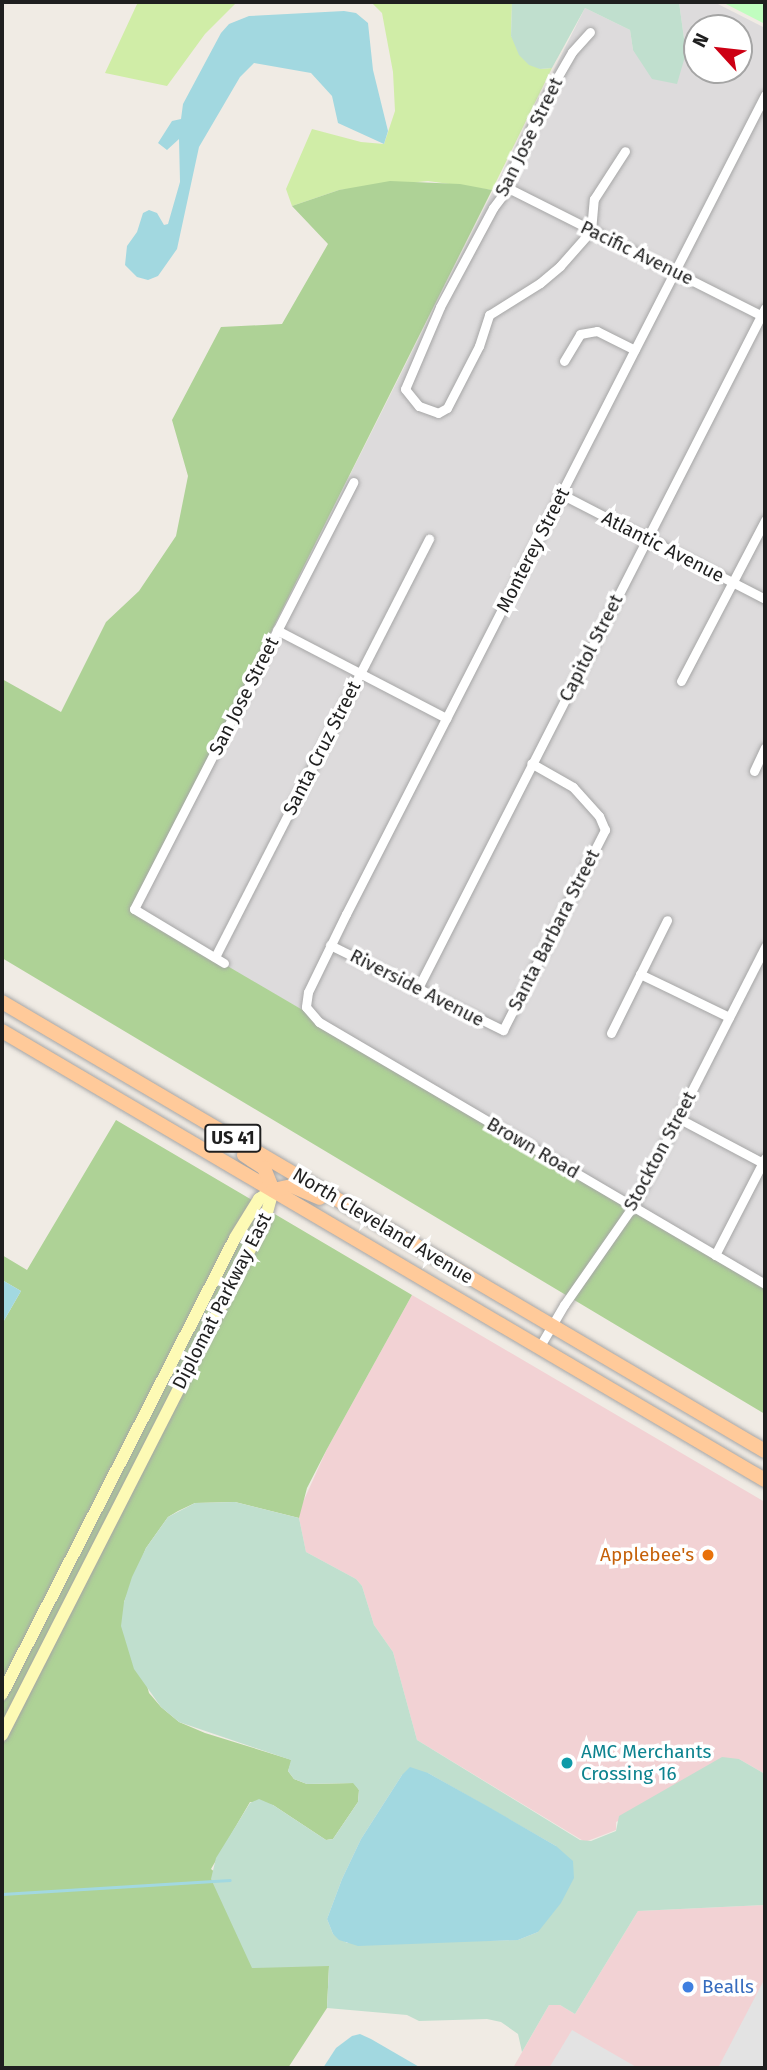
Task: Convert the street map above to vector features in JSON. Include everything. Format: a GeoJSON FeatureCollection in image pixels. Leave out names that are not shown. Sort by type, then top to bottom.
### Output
{"type":"FeatureCollection","features":[{"type":"Feature","properties":{"kind":"main road","name":"North Cleveland Avenue"},"geometry":{"type":"LineString","coordinates":[[2,1002],[765,1451]]}},
{"type":"Feature","properties":{"kind":"main road","name":"North Cleveland Avenue"},"geometry":{"type":"LineString","coordinates":[[2,1031],[765,1480]]}},
{"type":"Feature","properties":{"kind":"main road"},"geometry":{"type":"LineString","coordinates":[[89,1053],[172,1113],[254,1161],[270,1177],[273,1190],[292,1186],[376,1222]]}},
{"type":"Feature","properties":{"kind":"main road","name":"Diplomat Parkway East"},"geometry":{"type":"LineString","coordinates":[[2,1694],[235,1238],[259,1199],[273,1190]]}},
{"type":"Feature","properties":{"kind":"main road","name":"Diplomat Parkway East"},"geometry":{"type":"LineString","coordinates":[[2,1735],[265,1220],[273,1190]]}},
{"type":"Feature","properties":{"kind":"street","name":"San Jose Street"},"geometry":{"type":"LineString","coordinates":[[590,32],[572,52],[543,103],[512,171],[508,188],[493,208],[440,307],[405,389],[409,398],[427,411],[438,413],[447,408],[479,346],[489,315],[540,283],[560,266],[591,231]]}},
{"type":"Feature","properties":{"kind":"street","name":"Monterey Street"},"geometry":{"type":"LineString","coordinates":[[306,1006],[308,992],[330,945],[765,95]]}},
{"type":"Feature","properties":{"kind":"street"},"geometry":{"type":"LineString","coordinates":[[591,231],[594,199],[625,151]]}},
{"type":"Feature","properties":{"kind":"street","name":"Pacific Avenue"},"geometry":{"type":"LineString","coordinates":[[508,188],[591,231],[764,313]]}},
{"type":"Feature","properties":{"kind":"street","name":"Capitol Street"},"geometry":{"type":"LineString","coordinates":[[418,988],[764,313]]}},
{"type":"Feature","properties":{"kind":"street"},"geometry":{"type":"LineString","coordinates":[[564,362],[580,334],[589,332],[597,331],[635,350]]}},
{"type":"Feature","properties":{"kind":"street","name":"San Jose Street"},"geometry":{"type":"LineString","coordinates":[[215,957],[134,909],[353,482]]}},
{"type":"Feature","properties":{"kind":"street","name":"Atlantic Avenue"},"geometry":{"type":"LineString","coordinates":[[562,495],[765,599]]}},
{"type":"Feature","properties":{"kind":"street"},"geometry":{"type":"LineString","coordinates":[[681,681],[765,520]]}},
{"type":"Feature","properties":{"kind":"street","name":"Santa Cruz Street"},"geometry":{"type":"LineString","coordinates":[[215,957],[429,539]]}},
{"type":"Feature","properties":{"kind":"street"},"geometry":{"type":"LineString","coordinates":[[277,631],[446,718]]}},
{"type":"Feature","properties":{"kind":"street"},"geometry":{"type":"LineString","coordinates":[[754,771],[765,747]]}},
{"type":"Feature","properties":{"kind":"street","name":"Santa Barbara Street"},"geometry":{"type":"LineString","coordinates":[[503,1030],[605,830],[599,816],[573,788],[531,763]]}},
{"type":"Feature","properties":{"kind":"street"},"geometry":{"type":"LineString","coordinates":[[611,1033],[667,920]]}},
{"type":"Feature","properties":{"kind":"street","name":"Riverside Avenue"},"geometry":{"type":"LineString","coordinates":[[330,945],[503,1030]]}},
{"type":"Feature","properties":{"kind":"street","name":"Stockton Street"},"geometry":{"type":"LineString","coordinates":[[540,1346],[633,1206],[765,947]]}},
{"type":"Feature","properties":{"kind":"street"},"geometry":{"type":"LineString","coordinates":[[215,957],[224,962]]}},
{"type":"Feature","properties":{"kind":"street"},"geometry":{"type":"LineString","coordinates":[[640,974],[729,1017]]}},
{"type":"Feature","properties":{"kind":"street","name":"Brown Road"},"geometry":{"type":"LineString","coordinates":[[306,1006],[319,1022],[765,1284]]}},
{"type":"Feature","properties":{"kind":"street"},"geometry":{"type":"LineString","coordinates":[[678,1118],[764,1161],[715,1255]]}},
{"type":"Feature","properties":{"kind":"shaded area"},"geometry":{"type":"Polygon","coordinates":[[[679,2],[714,2],[738,14],[683,14],[683,31],[679,2]]]}},
{"type":"Feature","properties":{"kind":"shaded area"},"geometry":{"type":"Polygon","coordinates":[[[585,8],[630,30],[633,50],[683,53],[683,84],[753,84],[753,22],[765,28],[765,1281],[131,910],[585,8]]]}},
{"type":"Feature","properties":{"kind":"shaded area"},"geometry":{"type":"Polygon","coordinates":[[[412,1295],[765,1502],[765,1774],[739,1759],[616,1822],[616,1830],[585,1842],[417,1740],[393,1652],[374,1625],[362,1586],[356,1579],[306,1552],[298,1513],[327,1449],[412,1295]]]}},
{"type":"Feature","properties":{"kind":"shaded area"},"geometry":{"type":"Polygon","coordinates":[[[765,1905],[765,2068],[513,2068],[549,2005],[560,2005],[575,2014],[638,1911],[765,1905]]]}},
{"type":"Feature","properties":{"kind":"shaded area"},"geometry":{"type":"Polygon","coordinates":[[[765,1978],[765,2068],[718,2068],[765,1978]]]}},
{"type":"Feature","properties":{"kind":"shaded area"},"geometry":{"type":"Polygon","coordinates":[[[572,2030],[638,2068],[549,2068],[572,2030]]]}},
{"type":"Feature","properties":{"kind":"green space"},"geometry":{"type":"Polygon","coordinates":[[[138,2],[310,2],[235,4],[205,34],[167,86],[105,73],[138,2]]]}},
{"type":"Feature","properties":{"kind":"green space"},"geometry":{"type":"Polygon","coordinates":[[[371,2],[512,2],[511,36],[540,69],[552,68],[492,190],[428,181],[339,190],[292,206],[286,189],[312,129],[361,142],[384,144],[395,111],[393,72],[382,13],[371,2]]]}},
{"type":"Feature","properties":{"kind":"green space"},"geometry":{"type":"Polygon","coordinates":[[[512,2],[679,2],[683,63],[677,84],[652,79],[633,50],[630,30],[585,8],[552,68],[540,69],[529,65],[519,55],[511,36],[512,2]]]}},
{"type":"Feature","properties":{"kind":"green space"},"geometry":{"type":"Polygon","coordinates":[[[722,2],[765,2],[765,24],[753,18],[753,14],[745,14],[722,2]]]}},
{"type":"Feature","properties":{"kind":"green space"},"geometry":{"type":"Polygon","coordinates":[[[390,181],[460,184],[492,190],[132,910],[765,1281],[765,1414],[2,958],[2,679],[61,712],[106,622],[139,591],[176,536],[188,476],[172,420],[221,327],[282,324],[328,244],[292,206],[339,190],[390,181]]]}},
{"type":"Feature","properties":{"kind":"green space"},"geometry":{"type":"Polygon","coordinates":[[[116,1120],[252,1200],[230,1236],[2,1683],[2,1324],[21,1291],[2,1280],[2,1255],[27,1270],[116,1120]]]}},
{"type":"Feature","properties":{"kind":"green space"},"geometry":{"type":"Polygon","coordinates":[[[261,1205],[264,1207],[260,1218],[2,1724],[2,1705],[239,1240],[261,1205]]]}},
{"type":"Feature","properties":{"kind":"green space"},"geometry":{"type":"Polygon","coordinates":[[[273,1213],[412,1295],[307,1488],[299,1518],[235,1502],[195,1503],[178,1511],[168,1517],[146,1548],[124,1602],[149,1693],[179,1722],[205,1733],[292,1760],[288,1771],[294,1779],[307,1784],[354,1783],[359,1790],[358,1802],[333,1839],[326,1840],[273,1805],[250,1802],[211,1869],[329,1966],[327,2008],[288,2068],[2,2068],[2,1746],[273,1213]]]}},
{"type":"Feature","properties":{"kind":"green space"},"geometry":{"type":"Polygon","coordinates":[[[235,1502],[299,1518],[306,1552],[356,1579],[362,1586],[374,1625],[393,1652],[417,1740],[580,1840],[591,1841],[616,1831],[619,1816],[722,1757],[739,1759],[765,1774],[765,1905],[638,1911],[575,2014],[560,2005],[549,2005],[522,2052],[518,2034],[501,2022],[487,2019],[419,2021],[407,2015],[327,2008],[329,1966],[252,1968],[211,1879],[216,1858],[250,1803],[259,1799],[273,1805],[326,1840],[333,1839],[358,1802],[359,1790],[353,1783],[307,1784],[294,1779],[288,1771],[291,1760],[179,1722],[161,1707],[134,1669],[121,1626],[124,1602],[132,1577],[146,1548],[168,1517],[195,1503],[235,1502]],[[428,1773],[402,1775],[361,1839],[327,1919],[333,1934],[347,1943],[518,1940],[538,1932],[556,1846],[428,1773]]]}},
{"type":"Feature","properties":{"kind":"water"},"geometry":{"type":"Polygon","coordinates":[[[344,11],[356,13],[368,23],[373,70],[388,131],[384,144],[338,123],[332,96],[311,73],[254,63],[240,77],[199,147],[177,249],[158,276],[148,280],[137,277],[125,265],[127,246],[137,232],[143,213],[149,210],[157,213],[164,225],[168,224],[180,182],[179,139],[167,150],[158,143],[172,121],[181,119],[183,104],[221,33],[229,24],[249,16],[344,11]]]}},
{"type":"Feature","properties":{"kind":"water"},"geometry":{"type":"Polygon","coordinates":[[[2,1280],[21,1291],[2,1324],[2,1280]]]}},
{"type":"Feature","properties":{"kind":"water"},"geometry":{"type":"Polygon","coordinates":[[[410,1767],[428,1773],[487,1806],[556,1846],[573,1861],[574,1878],[561,1903],[538,1932],[518,1940],[358,1946],[339,1940],[333,1934],[327,1919],[342,1879],[361,1839],[402,1775],[410,1767]]]}},
{"type":"Feature","properties":{"kind":"water"},"geometry":{"type":"Polygon","coordinates":[[[360,2034],[421,2068],[323,2068],[336,2048],[352,2036],[360,2034]]]}},
{"type":"Feature","properties":{"kind":"waterway"},"geometry":{"type":"LineString","coordinates":[[2,1894],[230,1880]]}},
{"type":"Feature","properties":{"kind":"place","name":"Applebee's"},"geometry":{"type":"Point","coordinates":[708,1555]}},
{"type":"Feature","properties":{"kind":"place","name":"AMC Merchants Crossing 16"},"geometry":{"type":"Point","coordinates":[567,1763]}},
{"type":"Feature","properties":{"kind":"place","name":"Bealls"},"geometry":{"type":"Point","coordinates":[688,1987]}}]}
